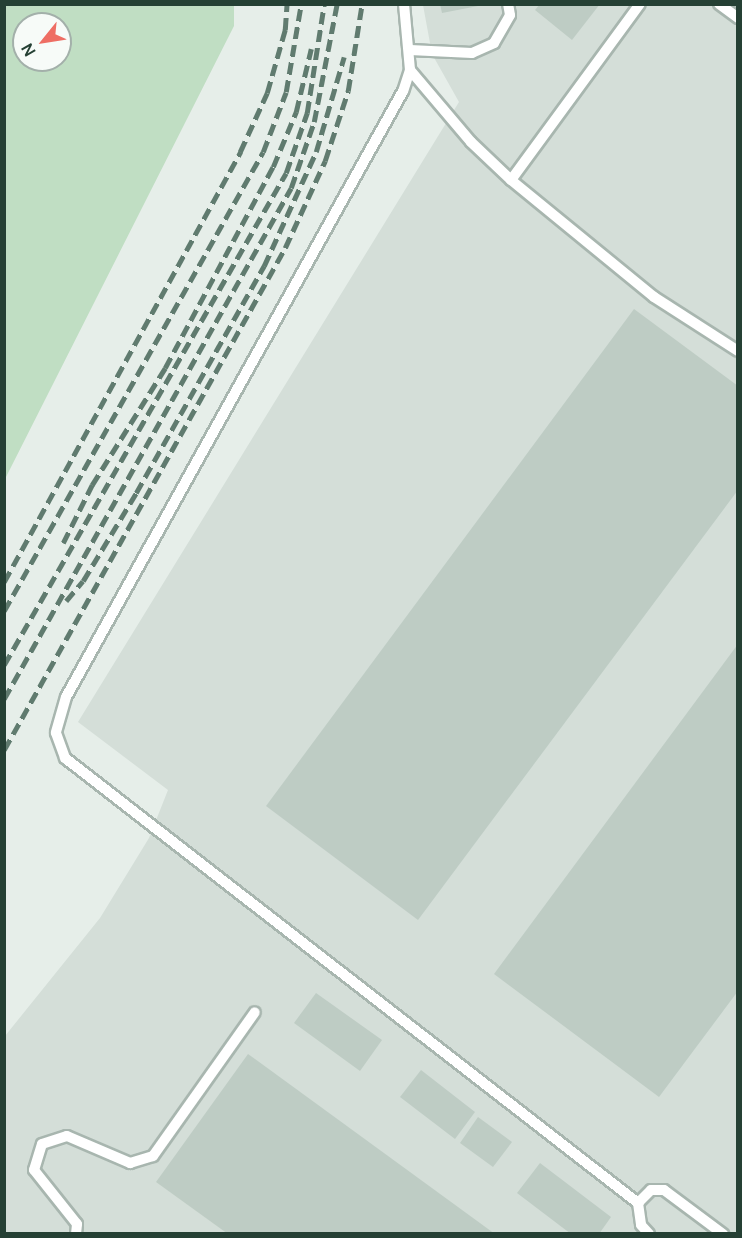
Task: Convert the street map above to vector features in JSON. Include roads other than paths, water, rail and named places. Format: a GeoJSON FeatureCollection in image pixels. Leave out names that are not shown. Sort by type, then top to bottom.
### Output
{"type":"FeatureCollection","features":[{"type":"Feature","properties":{"kind":"lane"},"geometry":{"type":"LineString","coordinates":[[404,4],[410,50],[410,70],[403,91],[66,697],[56,733],[65,758],[638,1203],[641,1225],[649,1233]]}},
{"type":"Feature","properties":{"kind":"lane"},"geometry":{"type":"LineString","coordinates":[[410,50],[472,52],[494,43],[510,15],[508,4]]}},
{"type":"Feature","properties":{"kind":"lane"},"geometry":{"type":"LineString","coordinates":[[511,180],[640,4]]}},
{"type":"Feature","properties":{"kind":"lane"},"geometry":{"type":"LineString","coordinates":[[719,4],[738,18]]}},
{"type":"Feature","properties":{"kind":"lane"},"geometry":{"type":"LineString","coordinates":[[410,70],[471,142],[511,180],[654,297],[738,351]]}},
{"type":"Feature","properties":{"kind":"lane"},"geometry":{"type":"LineString","coordinates":[[76,1233],[77,1224],[34,1170],[42,1144],[53,1137],[67,1136],[130,1163],[153,1156],[255,1012]]}},
{"type":"Feature","properties":{"kind":"lane"},"geometry":{"type":"LineString","coordinates":[[638,1203],[651,1190],[664,1190],[723,1233]]}},
{"type":"Feature","properties":{"kind":"railway"},"geometry":{"type":"LineString","coordinates":[[4,582],[240,152],[267,93],[285,30],[287,4]]}},
{"type":"Feature","properties":{"kind":"railway"},"geometry":{"type":"LineString","coordinates":[[4,611],[263,152],[286,92],[301,4]]}},
{"type":"Feature","properties":{"kind":"railway"},"geometry":{"type":"LineString","coordinates":[[4,665],[286,173],[307,113],[324,4]]}},
{"type":"Feature","properties":{"kind":"railway"},"geometry":{"type":"LineString","coordinates":[[4,699],[291,188],[314,122],[337,4]]}},
{"type":"Feature","properties":{"kind":"railway"},"geometry":{"type":"LineString","coordinates":[[4,750],[285,248],[325,161],[348,91],[362,4]]}},
{"type":"Feature","properties":{"kind":"railway"},"geometry":{"type":"LineString","coordinates":[[63,543],[92,485],[165,368],[273,167],[296,112],[311,49]]}},
{"type":"Feature","properties":{"kind":"railway"},"geometry":{"type":"LineString","coordinates":[[66,601],[83,581],[136,493],[264,266],[316,152],[344,57]]}}]}
